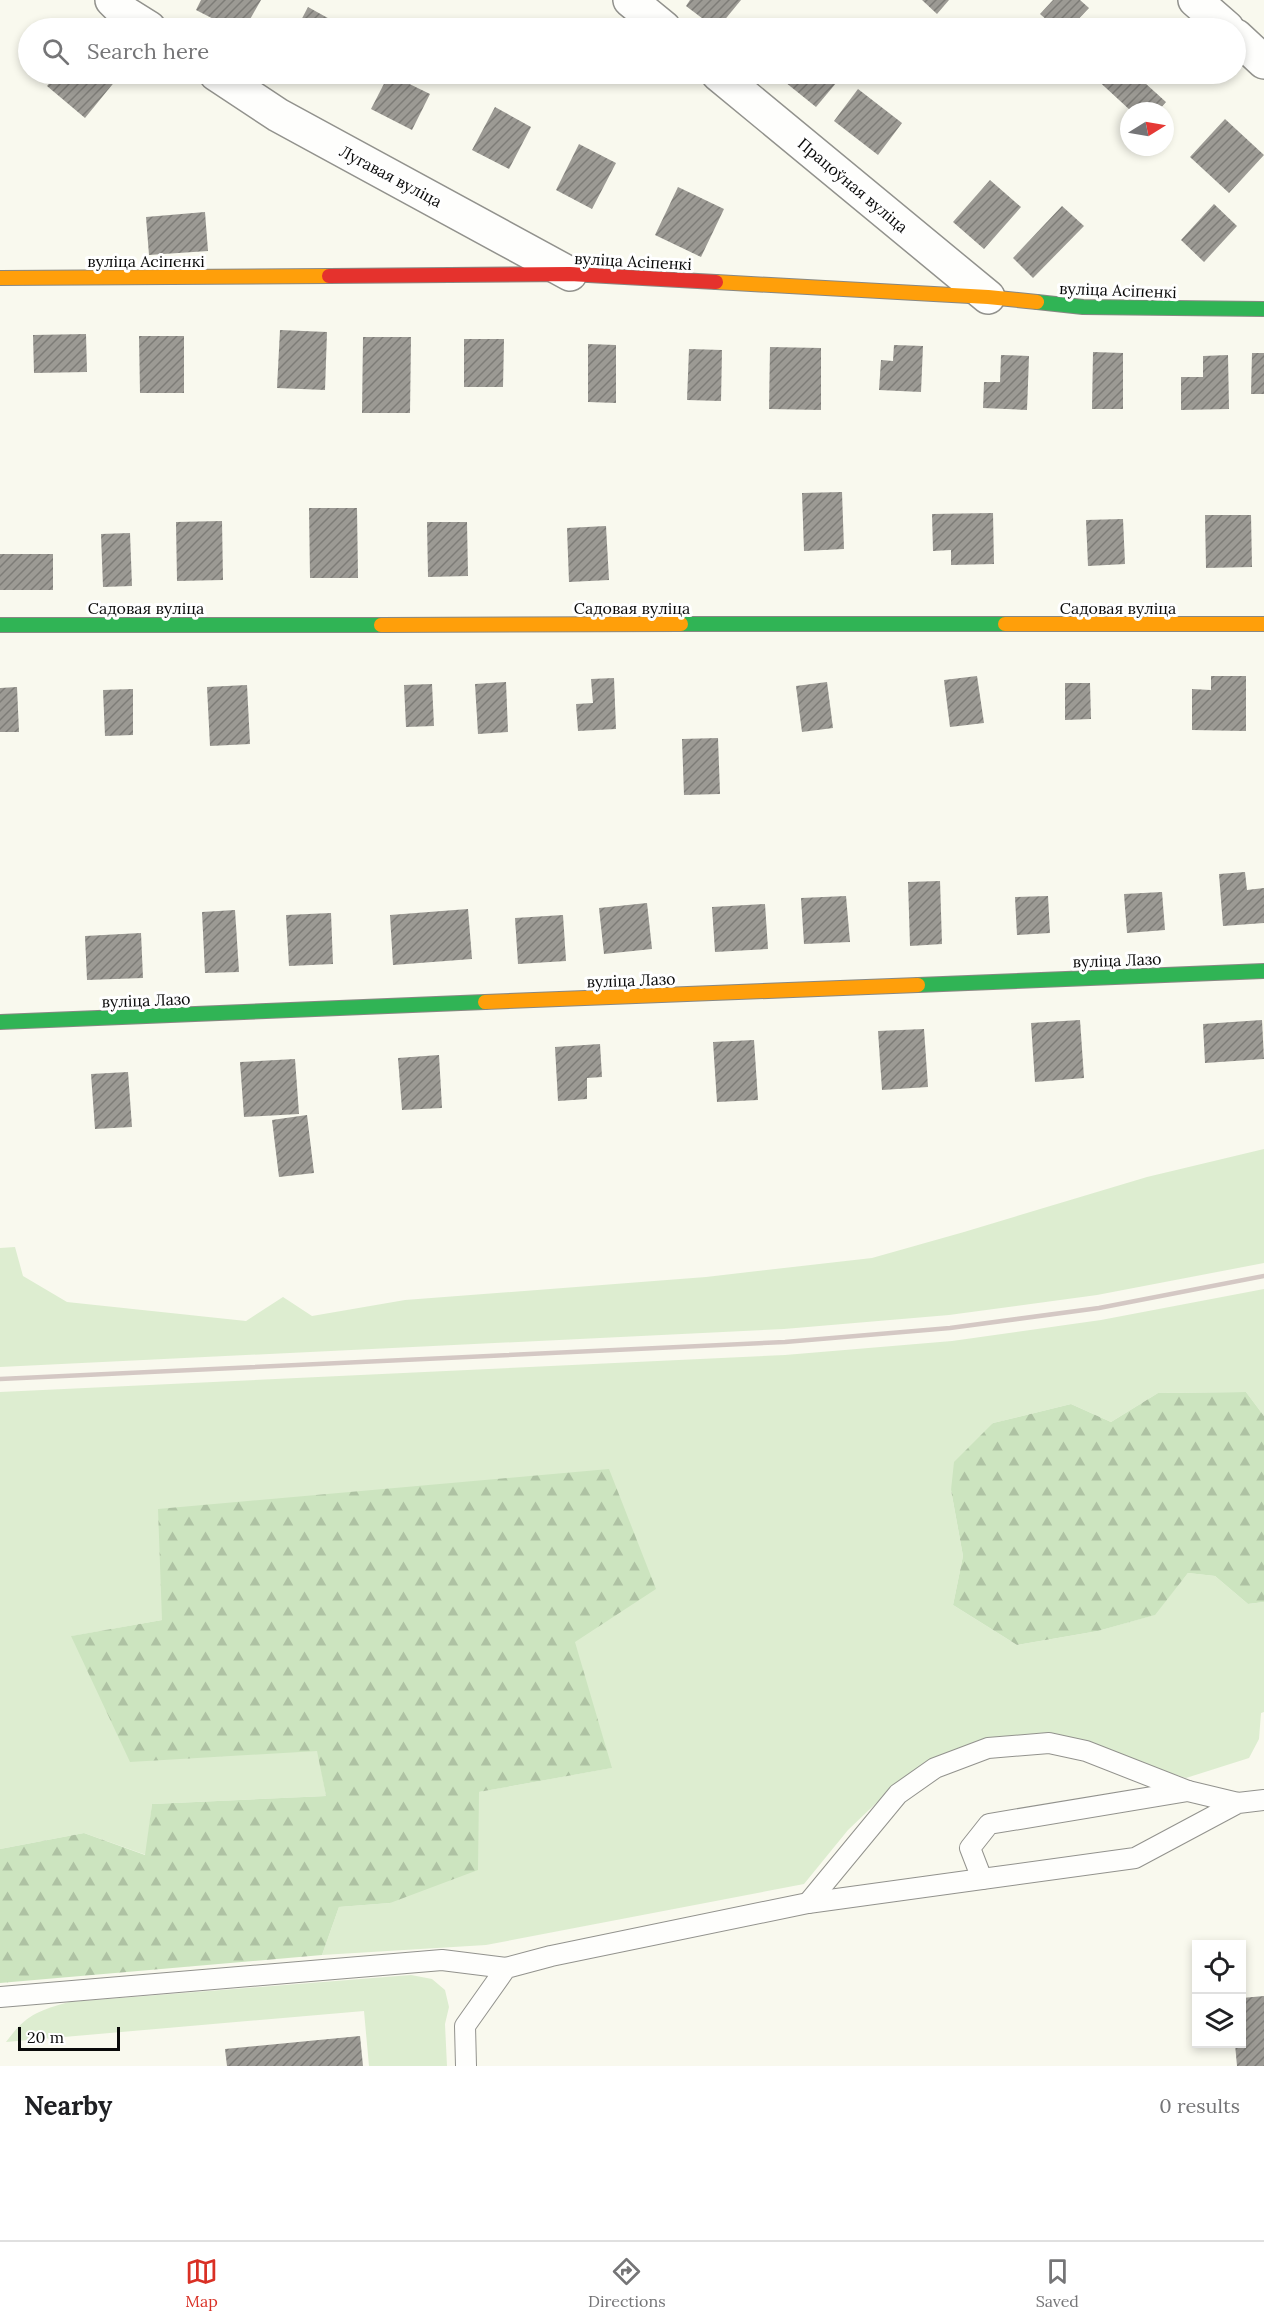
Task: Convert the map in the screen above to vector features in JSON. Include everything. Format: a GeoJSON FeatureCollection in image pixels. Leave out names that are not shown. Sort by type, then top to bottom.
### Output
{"type":"FeatureCollection","features":[{"type":"Feature","properties":{"kind":"street"},"geometry":{"type":"LineString","coordinates":[[112,0],[133,18]]}},
{"type":"Feature","properties":{"kind":"street"},"geometry":{"type":"LineString","coordinates":[[630,0],[652,18]]}},
{"type":"Feature","properties":{"kind":"street"},"geometry":{"type":"LineString","coordinates":[[1195,0],[1216,18]]}},
{"type":"Feature","properties":{"kind":"street"},"geometry":{"type":"LineString","coordinates":[[1246,45],[1264,62]]}},
{"type":"Feature","properties":{"kind":"street","name":"Лугавая вуліца"},"geometry":{"type":"LineString","coordinates":[[231,84],[278,115],[570,274]]}},
{"type":"Feature","properties":{"kind":"street","name":"Працоўная вуліца"},"geometry":{"type":"LineString","coordinates":[[730,84],[988,297]]}},
{"type":"Feature","properties":{"kind":"street","name":"вуліца Асіпенкі"},"geometry":{"type":"LineString","coordinates":[[0,278],[570,274],[988,297],[1083,307],[1264,309]]}},
{"type":"Feature","properties":{"kind":"street","name":"Садовая вуліца"},"geometry":{"type":"LineString","coordinates":[[0,625],[1264,624]]}},
{"type":"Feature","properties":{"kind":"street","name":"вуліца Лазо"},"geometry":{"type":"LineString","coordinates":[[0,1022],[1264,971]]}},
{"type":"Feature","properties":{"kind":"lane"},"geometry":{"type":"LineString","coordinates":[[808,1903],[898,1794],[935,1767],[988,1748],[1049,1743],[1086,1751],[1188,1791],[1238,1803],[1264,1800]]}},
{"type":"Feature","properties":{"kind":"lane"},"geometry":{"type":"LineString","coordinates":[[982,1879],[970,1848],[989,1824],[1188,1791]]}},
{"type":"Feature","properties":{"kind":"lane"},"geometry":{"type":"LineString","coordinates":[[0,1997],[442,1960],[506,1968],[551,1956],[808,1903],[1135,1858],[1238,1803]]}},
{"type":"Feature","properties":{"kind":"lane"},"geometry":{"type":"LineString","coordinates":[[466,2066],[465,2026],[506,1968]]}},
{"type":"Feature","properties":{"kind":"green space"},"geometry":{"type":"Polygon","coordinates":[[[1264,1149],[1264,1263],[1097,1295],[949,1315],[784,1329],[0,1367],[0,1248],[15,1247],[23,1276],[67,1302],[246,1321],[283,1297],[312,1316],[405,1300],[706,1277],[872,1258],[1147,1177],[1264,1149]]]}},
{"type":"Feature","properties":{"kind":"green space"},"geometry":{"type":"Polygon","coordinates":[[[1264,1289],[1264,1416],[1246,1392],[1158,1393],[1111,1422],[1071,1404],[993,1423],[951,1490],[963,1556],[953,1605],[1017,1645],[1098,1631],[1154,1615],[1188,1573],[1215,1576],[1248,1604],[1264,1602],[1264,1712],[1261,1713],[1259,1739],[1249,1758],[1186,1778],[1050,1735],[892,1788],[848,1830],[804,1884],[486,1945],[322,1955],[339,1907],[390,1903],[479,1792],[611,1768],[162,1620],[72,1636],[318,1751],[326,1796],[152,1804],[146,1855],[84,1833],[0,1849],[0,1392],[785,1355],[952,1341],[1101,1320],[1264,1289]]]}},
{"type":"Feature","properties":{"kind":"green space"},"geometry":{"type":"Polygon","coordinates":[[[1246,1392],[1264,1416],[1264,1602],[1248,1604],[1215,1576],[1188,1573],[1155,1615],[1098,1631],[1017,1645],[953,1605],[963,1556],[951,1490],[954,1462],[993,1423],[1071,1404],[1111,1422],[1158,1393],[1246,1392]]]}},
{"type":"Feature","properties":{"kind":"green space"},"geometry":{"type":"Polygon","coordinates":[[[609,1469],[656,1589],[575,1642],[612,1768],[479,1792],[478,1870],[390,1903],[339,1907],[322,1955],[0,1983],[0,1849],[84,1833],[145,1855],[152,1804],[326,1796],[317,1751],[130,1762],[71,1636],[162,1620],[158,1509],[609,1469]]]}},
{"type":"Feature","properties":{"kind":"green space"},"geometry":{"type":"Polygon","coordinates":[[[411,1975],[432,1979],[445,1990],[449,2007],[445,2024],[447,2066],[369,2066],[364,2011],[6,2042],[33,2015],[69,2002],[411,1975]]]}},
{"type":"Feature","properties":{"kind":"building"},"geometry":{"type":"Polygon","coordinates":[[[201,0],[261,0],[251,18],[212,18],[196,10],[201,0]]]}},
{"type":"Feature","properties":{"kind":"building"},"geometry":{"type":"Polygon","coordinates":[[[690,0],[741,0],[726,18],[702,18],[686,6],[690,0]]]}},
{"type":"Feature","properties":{"kind":"building"},"geometry":{"type":"Polygon","coordinates":[[[922,0],[949,0],[937,14],[922,0]]]}},
{"type":"Feature","properties":{"kind":"building"},"geometry":{"type":"Polygon","coordinates":[[[1053,0],[1080,0],[1089,8],[1080,18],[1045,18],[1040,14],[1053,0]]]}},
{"type":"Feature","properties":{"kind":"building"},"geometry":{"type":"Polygon","coordinates":[[[308,7],[328,18],[302,18],[308,7]]]}},
{"type":"Feature","properties":{"kind":"building"},"geometry":{"type":"Polygon","coordinates":[[[49,84],[113,84],[85,118],[47,86],[49,84]]]}},
{"type":"Feature","properties":{"kind":"building"},"geometry":{"type":"Polygon","coordinates":[[[384,84],[410,84],[430,94],[412,130],[371,109],[384,84]]]}},
{"type":"Feature","properties":{"kind":"building"},"geometry":{"type":"Polygon","coordinates":[[[787,84],[835,84],[816,107],[787,84]]]}},
{"type":"Feature","properties":{"kind":"building"},"geometry":{"type":"Polygon","coordinates":[[[1102,84],[1146,84],[1166,102],[1121,102],[1102,84]]]}},
{"type":"Feature","properties":{"kind":"building"},"geometry":{"type":"Polygon","coordinates":[[[858,89],[902,123],[878,155],[834,121],[858,89]]]}},
{"type":"Feature","properties":{"kind":"building"},"geometry":{"type":"Polygon","coordinates":[[[495,107],[531,127],[509,169],[472,150],[495,107]]]}},
{"type":"Feature","properties":{"kind":"building"},"geometry":{"type":"Polygon","coordinates":[[[1225,119],[1264,155],[1229,193],[1190,157],[1225,119]]]}},
{"type":"Feature","properties":{"kind":"building"},"geometry":{"type":"Polygon","coordinates":[[[579,144],[616,163],[592,209],[556,190],[579,144]]]}},
{"type":"Feature","properties":{"kind":"building"},"geometry":{"type":"Polygon","coordinates":[[[990,180],[1021,207],[984,249],[953,222],[990,180]]]}},
{"type":"Feature","properties":{"kind":"building"},"geometry":{"type":"Polygon","coordinates":[[[678,187],[724,209],[701,257],[655,235],[678,187]]]}},
{"type":"Feature","properties":{"kind":"building"},"geometry":{"type":"Polygon","coordinates":[[[1214,204],[1237,226],[1204,262],[1181,240],[1214,204]]]}},
{"type":"Feature","properties":{"kind":"building"},"geometry":{"type":"Polygon","coordinates":[[[1062,206],[1084,226],[1033,278],[1013,258],[1062,206]]]}},
{"type":"Feature","properties":{"kind":"building"},"geometry":{"type":"Polygon","coordinates":[[[205,212],[208,251],[149,255],[146,217],[205,212]]]}},
{"type":"Feature","properties":{"kind":"building"},"geometry":{"type":"Polygon","coordinates":[[[280,330],[327,332],[325,390],[277,388],[280,330]]]}},
{"type":"Feature","properties":{"kind":"building"},"geometry":{"type":"Polygon","coordinates":[[[86,334],[87,372],[34,373],[33,335],[86,334]]]}},
{"type":"Feature","properties":{"kind":"building"},"geometry":{"type":"Polygon","coordinates":[[[139,336],[184,336],[184,393],[140,393],[139,336]]]}},
{"type":"Feature","properties":{"kind":"building"},"geometry":{"type":"Polygon","coordinates":[[[363,337],[411,337],[410,413],[362,413],[363,337]]]}},
{"type":"Feature","properties":{"kind":"building"},"geometry":{"type":"Polygon","coordinates":[[[464,339],[504,339],[503,387],[464,387],[464,339]]]}},
{"type":"Feature","properties":{"kind":"building"},"geometry":{"type":"Polygon","coordinates":[[[588,344],[616,345],[616,403],[588,402],[588,344]]]}},
{"type":"Feature","properties":{"kind":"building"},"geometry":{"type":"Polygon","coordinates":[[[894,345],[923,346],[921,392],[879,390],[881,360],[893,361],[894,345]]]}},
{"type":"Feature","properties":{"kind":"building"},"geometry":{"type":"Polygon","coordinates":[[[770,347],[821,348],[821,410],[769,409],[770,347]]]}},
{"type":"Feature","properties":{"kind":"building"},"geometry":{"type":"Polygon","coordinates":[[[689,349],[722,350],[721,401],[687,400],[689,349]]]}},
{"type":"Feature","properties":{"kind":"building"},"geometry":{"type":"Polygon","coordinates":[[[1093,352],[1123,353],[1123,409],[1092,409],[1093,352]]]}},
{"type":"Feature","properties":{"kind":"building"},"geometry":{"type":"Polygon","coordinates":[[[1252,353],[1264,353],[1264,394],[1251,394],[1252,353]]]}},
{"type":"Feature","properties":{"kind":"building"},"geometry":{"type":"Polygon","coordinates":[[[1001,355],[1029,356],[1027,410],[983,408],[984,382],[1000,382],[1001,355]]]}},
{"type":"Feature","properties":{"kind":"building"},"geometry":{"type":"Polygon","coordinates":[[[1228,355],[1229,409],[1181,410],[1181,377],[1203,377],[1203,356],[1228,355]]]}},
{"type":"Feature","properties":{"kind":"building"},"geometry":{"type":"Polygon","coordinates":[[[842,492],[844,549],[804,551],[802,493],[842,492]]]}},
{"type":"Feature","properties":{"kind":"building"},"geometry":{"type":"Polygon","coordinates":[[[309,508],[357,508],[358,578],[310,578],[309,508]]]}},
{"type":"Feature","properties":{"kind":"building"},"geometry":{"type":"Polygon","coordinates":[[[993,513],[994,564],[951,565],[951,550],[933,551],[932,514],[993,513]]]}},
{"type":"Feature","properties":{"kind":"building"},"geometry":{"type":"Polygon","coordinates":[[[1205,515],[1251,515],[1252,567],[1206,568],[1205,515]]]}},
{"type":"Feature","properties":{"kind":"building"},"geometry":{"type":"Polygon","coordinates":[[[1123,519],[1125,564],[1088,566],[1086,520],[1123,519]]]}},
{"type":"Feature","properties":{"kind":"building"},"geometry":{"type":"Polygon","coordinates":[[[222,521],[223,580],[177,581],[176,522],[222,521]]]}},
{"type":"Feature","properties":{"kind":"building"},"geometry":{"type":"Polygon","coordinates":[[[427,522],[467,522],[468,576],[428,577],[427,522]]]}},
{"type":"Feature","properties":{"kind":"building"},"geometry":{"type":"Polygon","coordinates":[[[606,526],[609,580],[569,582],[567,528],[606,526]]]}},
{"type":"Feature","properties":{"kind":"building"},"geometry":{"type":"Polygon","coordinates":[[[130,533],[132,586],[103,587],[101,534],[130,533]]]}},
{"type":"Feature","properties":{"kind":"building"},"geometry":{"type":"Polygon","coordinates":[[[0,554],[53,554],[53,590],[0,590],[0,554]]]}},
{"type":"Feature","properties":{"kind":"building"},"geometry":{"type":"Polygon","coordinates":[[[977,676],[984,723],[950,727],[944,680],[977,676]]]}},
{"type":"Feature","properties":{"kind":"building"},"geometry":{"type":"Polygon","coordinates":[[[1211,676],[1246,676],[1246,731],[1192,730],[1192,689],[1211,690],[1211,676]]]}},
{"type":"Feature","properties":{"kind":"building"},"geometry":{"type":"Polygon","coordinates":[[[614,678],[616,729],[578,731],[576,704],[593,703],[591,679],[614,678]]]}},
{"type":"Feature","properties":{"kind":"building"},"geometry":{"type":"Polygon","coordinates":[[[506,682],[508,732],[478,734],[475,684],[506,682]]]}},
{"type":"Feature","properties":{"kind":"building"},"geometry":{"type":"Polygon","coordinates":[[[827,682],[833,728],[802,732],[796,686],[827,682]]]}},
{"type":"Feature","properties":{"kind":"building"},"geometry":{"type":"Polygon","coordinates":[[[1065,683],[1090,683],[1091,719],[1065,720],[1065,683]]]}},
{"type":"Feature","properties":{"kind":"building"},"geometry":{"type":"Polygon","coordinates":[[[432,684],[434,726],[406,727],[404,685],[432,684]]]}},
{"type":"Feature","properties":{"kind":"building"},"geometry":{"type":"Polygon","coordinates":[[[247,685],[250,744],[210,746],[207,687],[247,685]]]}},
{"type":"Feature","properties":{"kind":"building"},"geometry":{"type":"Polygon","coordinates":[[[17,687],[19,732],[0,732],[0,688],[17,687]]]}},
{"type":"Feature","properties":{"kind":"building"},"geometry":{"type":"Polygon","coordinates":[[[133,689],[133,735],[105,736],[103,690],[133,689]]]}},
{"type":"Feature","properties":{"kind":"building"},"geometry":{"type":"Polygon","coordinates":[[[718,738],[720,794],[684,795],[682,739],[718,738]]]}},
{"type":"Feature","properties":{"kind":"building"},"geometry":{"type":"Polygon","coordinates":[[[1245,872],[1247,890],[1264,888],[1264,923],[1223,926],[1219,874],[1245,872]]]}},
{"type":"Feature","properties":{"kind":"building"},"geometry":{"type":"Polygon","coordinates":[[[940,881],[942,944],[910,946],[908,882],[940,881]]]}},
{"type":"Feature","properties":{"kind":"building"},"geometry":{"type":"Polygon","coordinates":[[[1162,892],[1165,930],[1127,933],[1124,894],[1162,892]]]}},
{"type":"Feature","properties":{"kind":"building"},"geometry":{"type":"Polygon","coordinates":[[[846,896],[850,942],[804,944],[801,898],[846,896]]]}},
{"type":"Feature","properties":{"kind":"building"},"geometry":{"type":"Polygon","coordinates":[[[1048,896],[1050,933],[1017,935],[1015,897],[1048,896]]]}},
{"type":"Feature","properties":{"kind":"building"},"geometry":{"type":"Polygon","coordinates":[[[647,903],[652,949],[604,954],[599,908],[647,903]]]}},
{"type":"Feature","properties":{"kind":"building"},"geometry":{"type":"Polygon","coordinates":[[[765,904],[768,949],[715,952],[712,907],[765,904]]]}},
{"type":"Feature","properties":{"kind":"building"},"geometry":{"type":"Polygon","coordinates":[[[468,909],[472,959],[393,965],[390,915],[468,909]]]}},
{"type":"Feature","properties":{"kind":"building"},"geometry":{"type":"Polygon","coordinates":[[[235,910],[239,972],[205,973],[202,912],[235,910]]]}},
{"type":"Feature","properties":{"kind":"building"},"geometry":{"type":"Polygon","coordinates":[[[331,913],[333,964],[289,966],[286,915],[331,913]]]}},
{"type":"Feature","properties":{"kind":"building"},"geometry":{"type":"Polygon","coordinates":[[[563,915],[566,961],[518,964],[515,918],[563,915]]]}},
{"type":"Feature","properties":{"kind":"building"},"geometry":{"type":"Polygon","coordinates":[[[141,933],[143,978],[87,980],[85,936],[141,933]]]}},
{"type":"Feature","properties":{"kind":"building"},"geometry":{"type":"Polygon","coordinates":[[[1080,1020],[1084,1078],[1035,1082],[1031,1023],[1080,1020]]]}},
{"type":"Feature","properties":{"kind":"building"},"geometry":{"type":"Polygon","coordinates":[[[1262,1020],[1264,1059],[1205,1063],[1203,1024],[1262,1020]]]}},
{"type":"Feature","properties":{"kind":"building"},"geometry":{"type":"Polygon","coordinates":[[[924,1029],[928,1087],[882,1090],[878,1031],[924,1029]]]}},
{"type":"Feature","properties":{"kind":"building"},"geometry":{"type":"Polygon","coordinates":[[[754,1040],[758,1100],[717,1102],[713,1042],[754,1040]]]}},
{"type":"Feature","properties":{"kind":"building"},"geometry":{"type":"Polygon","coordinates":[[[600,1044],[602,1077],[587,1078],[587,1099],[558,1101],[555,1047],[600,1044]]]}},
{"type":"Feature","properties":{"kind":"building"},"geometry":{"type":"Polygon","coordinates":[[[439,1055],[442,1108],[402,1110],[398,1058],[439,1055]]]}},
{"type":"Feature","properties":{"kind":"building"},"geometry":{"type":"Polygon","coordinates":[[[295,1059],[299,1114],[244,1117],[240,1062],[295,1059]]]}},
{"type":"Feature","properties":{"kind":"building"},"geometry":{"type":"Polygon","coordinates":[[[128,1072],[132,1127],[95,1129],[91,1074],[128,1072]]]}},
{"type":"Feature","properties":{"kind":"building"},"geometry":{"type":"Polygon","coordinates":[[[307,1115],[314,1173],[279,1177],[272,1120],[307,1115]]]}},
{"type":"Feature","properties":{"kind":"building"},"geometry":{"type":"Polygon","coordinates":[[[1264,1996],[1264,2066],[1237,2066],[1235,2048],[1246,2048],[1246,1998],[1264,1996]]]}},
{"type":"Feature","properties":{"kind":"building"},"geometry":{"type":"Polygon","coordinates":[[[360,2036],[363,2066],[227,2066],[225,2049],[360,2036]]]}},
{"type":"Feature","properties":{"kind":"railway"},"geometry":{"type":"LineString","coordinates":[[0,1379],[785,1342],[950,1328],[1099,1308],[1264,1276]]}},
{"type":"Feature","properties":{"kind":"traffic: fast"},"geometry":{"type":"LineString","coordinates":[[1037,302],[1083,307],[1264,309]]}},
{"type":"Feature","properties":{"kind":"traffic: fast"},"geometry":{"type":"LineString","coordinates":[[681,624],[1005,624]]}},
{"type":"Feature","properties":{"kind":"traffic: fast"},"geometry":{"type":"LineString","coordinates":[[0,625],[381,625]]}},
{"type":"Feature","properties":{"kind":"traffic: fast"},"geometry":{"type":"LineString","coordinates":[[918,985],[1264,971]]}},
{"type":"Feature","properties":{"kind":"traffic: fast"},"geometry":{"type":"LineString","coordinates":[[0,1022],[485,1002]]}},
{"type":"Feature","properties":{"kind":"traffic: slow"},"geometry":{"type":"LineString","coordinates":[[0,278],[329,276]]}},
{"type":"Feature","properties":{"kind":"traffic: slow"},"geometry":{"type":"LineString","coordinates":[[716,282],[988,297],[1037,302]]}},
{"type":"Feature","properties":{"kind":"traffic: slow"},"geometry":{"type":"LineString","coordinates":[[381,625],[681,624]]}},
{"type":"Feature","properties":{"kind":"traffic: slow"},"geometry":{"type":"LineString","coordinates":[[1005,624],[1264,624]]}},
{"type":"Feature","properties":{"kind":"traffic: slow"},"geometry":{"type":"LineString","coordinates":[[485,1002],[918,985]]}},
{"type":"Feature","properties":{"kind":"traffic: jam"},"geometry":{"type":"LineString","coordinates":[[329,276],[570,274],[716,282]]}}]}
